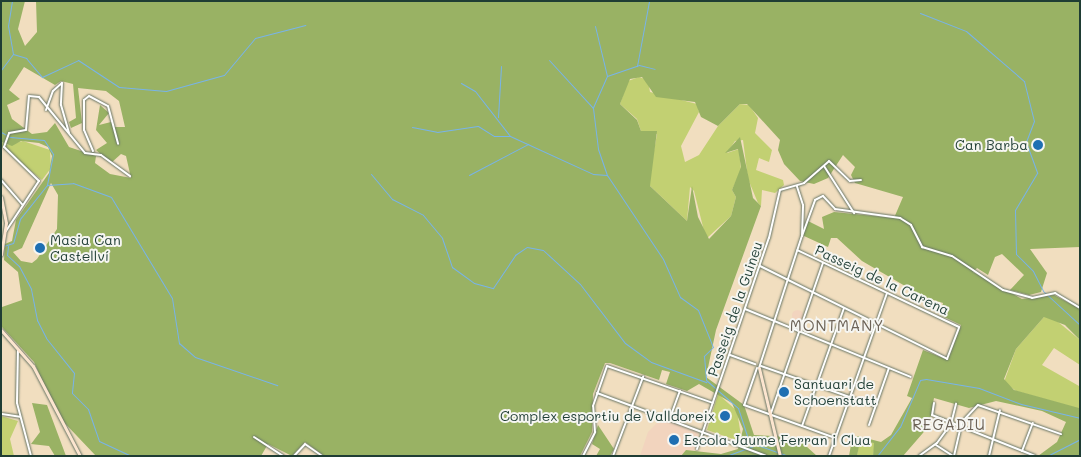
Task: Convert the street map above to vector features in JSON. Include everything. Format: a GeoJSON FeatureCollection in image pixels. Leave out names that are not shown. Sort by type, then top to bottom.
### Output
{"type":"FeatureCollection","features":[{"type":"Feature","properties":{"kind":"street"},"geometry":{"type":"LineString","coordinates":[[46,110],[53,91],[62,84],[61,105],[69,133]]}},
{"type":"Feature","properties":{"kind":"street"},"geometry":{"type":"LineString","coordinates":[[2,252],[9,223],[39,179],[5,149],[8,136],[26,130],[29,96],[39,97],[46,110],[69,133],[85,153],[92,151]]}},
{"type":"Feature","properties":{"kind":"street"},"geometry":{"type":"LineString","coordinates":[[118,144],[108,106],[88,96],[84,100],[84,130],[92,151],[130,176]]}},
{"type":"Feature","properties":{"kind":"street"},"geometry":{"type":"LineString","coordinates":[[802,236],[804,205],[796,186],[831,161],[850,181],[861,180]]}},
{"type":"Feature","properties":{"kind":"street"},"geometry":{"type":"LineString","coordinates":[[822,167],[830,169],[854,213]]}},
{"type":"Feature","properties":{"kind":"street"},"geometry":{"type":"LineString","coordinates":[[1,180],[23,205]]}},
{"type":"Feature","properties":{"kind":"street","name":"Passeig de la Guineu"},"geometry":{"type":"LineString","coordinates":[[698,449],[760,266],[780,190],[796,186]]}},
{"type":"Feature","properties":{"kind":"street"},"geometry":{"type":"LineString","coordinates":[[1,197],[9,223]]}},
{"type":"Feature","properties":{"kind":"street"},"geometry":{"type":"LineString","coordinates":[[780,455],[759,362],[802,236],[818,197],[826,198],[835,209],[900,218],[911,225],[922,247],[952,256],[998,288],[1027,298],[1054,293],[1080,308]]}},
{"type":"Feature","properties":{"kind":"street","name":"Passeig de la Carena"},"geometry":{"type":"LineString","coordinates":[[797,250],[959,327],[947,359],[875,324]]}},
{"type":"Feature","properties":{"kind":"street"},"geometry":{"type":"LineString","coordinates":[[770,415],[823,263]]}},
{"type":"Feature","properties":{"kind":"street"},"geometry":{"type":"LineString","coordinates":[[760,266],[875,324]]}},
{"type":"Feature","properties":{"kind":"street"},"geometry":{"type":"LineString","coordinates":[[828,456],[887,293]]}},
{"type":"Feature","properties":{"kind":"street"},"geometry":{"type":"LineString","coordinates":[[802,426],[844,308]]}},
{"type":"Feature","properties":{"kind":"street"},"geometry":{"type":"LineString","coordinates":[[745,309],[911,377]]}},
{"type":"Feature","properties":{"kind":"street"},"geometry":{"type":"LineString","coordinates":[[1,330],[33,366],[80,456]]}},
{"type":"Feature","properties":{"kind":"street"},"geometry":{"type":"LineString","coordinates":[[18,349],[20,417],[31,456]]}},
{"type":"Feature","properties":{"kind":"street"},"geometry":{"type":"LineString","coordinates":[[730,355],[759,367],[876,406]]}},
{"type":"Feature","properties":{"kind":"street"},"geometry":{"type":"LineString","coordinates":[[755,364],[759,362]]}},
{"type":"Feature","properties":{"kind":"street"},"geometry":{"type":"LineString","coordinates":[[583,456],[596,432],[592,406],[609,366],[713,403]]}},
{"type":"Feature","properties":{"kind":"street"},"geometry":{"type":"LineString","coordinates":[[759,367],[744,405],[835,438]]}},
{"type":"Feature","properties":{"kind":"street"},"geometry":{"type":"LineString","coordinates":[[869,425],[889,368]]}},
{"type":"Feature","properties":{"kind":"street"},"geometry":{"type":"LineString","coordinates":[[613,456],[643,377]]}},
{"type":"Feature","properties":{"kind":"street"},"geometry":{"type":"LineString","coordinates":[[670,418],[680,391]]}},
{"type":"Feature","properties":{"kind":"street"},"geometry":{"type":"LineString","coordinates":[[597,393],[670,418],[766,456]]}},
{"type":"Feature","properties":{"kind":"street"},"geometry":{"type":"LineString","coordinates":[[934,402],[932,415],[960,428],[1035,456]]}},
{"type":"Feature","properties":{"kind":"street"},"geometry":{"type":"LineString","coordinates":[[918,456],[936,445],[951,424],[956,404]]}},
{"type":"Feature","properties":{"kind":"street"},"geometry":{"type":"LineString","coordinates":[[936,445],[954,456],[960,428],[978,405],[1000,410],[1061,434]]}},
{"type":"Feature","properties":{"kind":"street"},"geometry":{"type":"LineString","coordinates":[[989,456],[995,441],[1000,410]]}},
{"type":"Feature","properties":{"kind":"street"},"geometry":{"type":"LineString","coordinates":[[2,414],[20,417]]}},
{"type":"Feature","properties":{"kind":"street"},"geometry":{"type":"LineString","coordinates":[[1022,451],[1033,423]]}},
{"type":"Feature","properties":{"kind":"street"},"geometry":{"type":"LineString","coordinates":[[254,438],[283,456]]}},
{"type":"Feature","properties":{"kind":"street"},"geometry":{"type":"LineString","coordinates":[[294,456],[305,444],[322,456]]}},
{"type":"Feature","properties":{"kind":"street"},"geometry":{"type":"LineString","coordinates":[[755,451],[756,456]]}},
{"type":"Feature","properties":{"kind":"shaded area"},"geometry":{"type":"Polygon","coordinates":[[[797,309],[803,315],[797,321],[791,315],[797,309]]]}},
{"type":"Feature","properties":{"kind":"shaded area","name":"Escola Jaume Ferran i Clua"},"geometry":{"type":"Polygon","coordinates":[[[662,418],[699,431],[695,450],[681,456],[640,456],[648,432],[662,418]]]}},
{"type":"Feature","properties":{"kind":"green space"},"geometry":{"type":"Polygon","coordinates":[[[1,1],[25,1],[18,29],[25,46],[37,32],[36,1],[1080,1],[1080,247],[1030,249],[1047,273],[1041,292],[1029,295],[1010,290],[1024,275],[1002,254],[995,257],[988,275],[977,268],[973,272],[1022,299],[1054,295],[1080,309],[1080,340],[1065,325],[1044,317],[1016,349],[1004,379],[1014,390],[1079,408],[1080,456],[1038,456],[1057,442],[1066,422],[1042,411],[996,401],[969,408],[934,398],[929,426],[903,456],[873,456],[874,443],[860,441],[857,456],[849,456],[852,439],[858,436],[881,442],[891,435],[912,398],[907,396],[923,350],[948,360],[961,325],[940,315],[943,303],[924,297],[862,261],[837,238],[831,238],[828,247],[804,236],[804,232],[808,221],[824,229],[822,217],[834,212],[894,218],[903,197],[855,183],[851,175],[855,167],[843,155],[828,178],[814,184],[800,181],[784,164],[778,150],[780,140],[747,104],[740,104],[718,126],[701,117],[695,102],[656,97],[642,77],[630,79],[620,104],[637,120],[641,131],[657,131],[650,186],[687,221],[692,186],[698,217],[709,239],[731,216],[736,197],[732,190],[741,167],[738,149],[725,153],[740,137],[753,198],[761,206],[716,330],[706,377],[744,405],[754,435],[796,437],[817,456],[681,456],[686,450],[721,454],[738,449],[743,429],[732,403],[699,384],[687,391],[666,384],[670,372],[662,370],[659,380],[610,363],[605,363],[593,394],[592,432],[580,456],[324,456],[305,442],[292,456],[268,444],[261,456],[96,456],[58,416],[34,362],[1,326],[2,307],[22,300],[18,272],[4,260],[5,244],[12,241],[16,220],[49,173],[52,156],[48,147],[39,143],[21,141],[12,146],[1,142],[1,1]],[[24,67],[9,90],[20,99],[7,105],[12,119],[32,134],[47,132],[55,123],[69,147],[96,156],[95,163],[110,174],[131,178],[126,156],[121,154],[111,163],[96,150],[107,143],[96,130],[100,105],[109,113],[99,125],[111,122],[115,127],[125,127],[119,101],[106,91],[78,88],[82,123],[71,128],[69,122],[76,118],[73,84],[61,81],[55,85],[24,67]],[[51,183],[22,248],[13,252],[21,261],[32,263],[37,259],[57,229],[58,195],[51,183]]]}},
{"type":"Feature","properties":{"kind":"green space"},"geometry":{"type":"Polygon","coordinates":[[[639,77],[648,80],[650,92],[697,104],[699,112],[681,146],[685,162],[699,155],[718,126],[740,104],[749,105],[758,118],[755,133],[772,150],[769,162],[759,158],[756,170],[783,180],[784,185],[775,193],[762,190],[761,206],[748,179],[743,140],[735,141],[727,153],[739,149],[741,170],[732,190],[736,197],[731,216],[706,239],[694,191],[690,187],[687,221],[648,184],[657,134],[641,131],[637,119],[620,104],[628,81],[639,77]]]}},
{"type":"Feature","properties":{"kind":"green space"},"geometry":{"type":"Polygon","coordinates":[[[23,141],[50,150],[51,168],[42,180],[1,146],[1,142],[7,145],[23,141]]]}},
{"type":"Feature","properties":{"kind":"green space"},"geometry":{"type":"Polygon","coordinates":[[[1051,316],[1080,340],[1080,365],[1054,348],[1042,365],[1079,386],[1080,409],[1016,391],[1004,382],[1016,349],[1044,317],[1051,316]]]}},
{"type":"Feature","properties":{"kind":"green space","name":"Complex esportiu de Valldoreix"},"geometry":{"type":"Polygon","coordinates":[[[718,394],[737,411],[742,442],[707,430],[718,394]]]}},
{"type":"Feature","properties":{"kind":"green space"},"geometry":{"type":"Polygon","coordinates":[[[32,403],[47,405],[66,456],[55,456],[49,446],[31,444],[40,432],[32,403]]]}},
{"type":"Feature","properties":{"kind":"green space"},"geometry":{"type":"Polygon","coordinates":[[[1,416],[18,421],[10,439],[14,456],[1,456],[1,416]]]}},
{"type":"Feature","properties":{"kind":"green space"},"geometry":{"type":"Polygon","coordinates":[[[598,425],[614,449],[610,456],[596,456],[600,449],[592,444],[598,425]]]}},
{"type":"Feature","properties":{"kind":"green space"},"geometry":{"type":"Polygon","coordinates":[[[859,441],[875,443],[873,456],[857,456],[859,441]]]}},
{"type":"Feature","properties":{"kind":"waterway"},"geometry":{"type":"LineString","coordinates":[[1,70],[13,54],[8,26],[12,1]]}},
{"type":"Feature","properties":{"kind":"waterway"},"geometry":{"type":"LineString","coordinates":[[637,66],[649,1]]}},
{"type":"Feature","properties":{"kind":"waterway"},"geometry":{"type":"LineString","coordinates":[[920,13],[966,31],[1024,81],[1034,121],[1026,142],[1037,173],[1015,210],[1016,254],[1033,271],[1043,291],[1080,325]]}},
{"type":"Feature","properties":{"kind":"waterway"},"geometry":{"type":"LineString","coordinates":[[13,54],[26,58],[42,77],[78,60],[119,87],[166,91],[224,75],[255,38],[305,25]]}},
{"type":"Feature","properties":{"kind":"waterway"},"geometry":{"type":"LineString","coordinates":[[595,26],[607,76],[593,108],[598,149],[607,175],[663,259],[680,297],[698,310],[713,347],[704,356],[706,380],[738,408],[749,442],[788,456]]}},
{"type":"Feature","properties":{"kind":"waterway"},"geometry":{"type":"LineString","coordinates":[[549,60],[593,108]]}},
{"type":"Feature","properties":{"kind":"waterway"},"geometry":{"type":"LineString","coordinates":[[607,76],[639,65],[655,69]]}},
{"type":"Feature","properties":{"kind":"waterway"},"geometry":{"type":"LineString","coordinates":[[498,117],[501,66]]}},
{"type":"Feature","properties":{"kind":"waterway"},"geometry":{"type":"LineString","coordinates":[[461,83],[475,91],[510,136],[593,174],[607,175]]}},
{"type":"Feature","properties":{"kind":"waterway"},"geometry":{"type":"LineString","coordinates":[[412,127],[437,132],[478,126],[494,136],[510,136]]}},
{"type":"Feature","properties":{"kind":"waterway"},"geometry":{"type":"LineString","coordinates":[[1,132],[10,137],[44,140],[53,154],[47,185],[20,219],[13,243],[4,246]]}},
{"type":"Feature","properties":{"kind":"waterway"},"geometry":{"type":"LineString","coordinates":[[469,175],[528,144]]}},
{"type":"Feature","properties":{"kind":"waterway"},"geometry":{"type":"LineString","coordinates":[[371,174],[392,199],[423,215],[442,238],[452,267],[474,283],[493,288],[515,255],[527,247],[543,250],[580,284],[625,343],[651,362],[706,382]]}},
{"type":"Feature","properties":{"kind":"waterway"},"geometry":{"type":"LineString","coordinates":[[47,185],[73,183],[111,197],[172,298],[179,343],[195,357],[277,385]]}},
{"type":"Feature","properties":{"kind":"waterway"},"geometry":{"type":"LineString","coordinates":[[8,246],[7,255],[19,266],[31,289],[37,320],[46,338],[74,373],[72,393],[88,409],[99,441],[131,456]]}},
{"type":"Feature","properties":{"kind":"waterway"},"geometry":{"type":"LineString","coordinates":[[877,456],[900,427],[920,380],[926,379],[979,388],[1021,404],[1080,418]]}},
{"type":"Feature","properties":{"kind":"waterway"},"geometry":{"type":"LineString","coordinates":[[1047,456],[1080,439]]}},
{"type":"Feature","properties":{"kind":"waterway"},"geometry":{"type":"LineString","coordinates":[[726,456],[753,446]]}},
{"type":"Feature","properties":{"kind":"place","name":"Can Barba"},"geometry":{"type":"Point","coordinates":[1038,145]}},
{"type":"Feature","properties":{"kind":"place","name":"Masia Can Castellví"},"geometry":{"type":"Point","coordinates":[40,248]}},
{"type":"Feature","properties":{"kind":"place","name":"Santuari de Schoenstatt"},"geometry":{"type":"Point","coordinates":[784,392]}},
{"type":"Feature","properties":{"kind":"place","name":"Complex esportiu de Valldoreix"},"geometry":{"type":"Point","coordinates":[725,416]}},
{"type":"Feature","properties":{"kind":"place","name":"Escola Jaume Ferran i Clua"},"geometry":{"type":"Point","coordinates":[674,440]}},
{"type":"Feature","properties":{"kind":"district","name":"MONTMANY"},"geometry":{"type":"Point","coordinates":[837,326]}},
{"type":"Feature","properties":{"kind":"district","name":"REGADIU"},"geometry":{"type":"Point","coordinates":[949,425]}}]}
